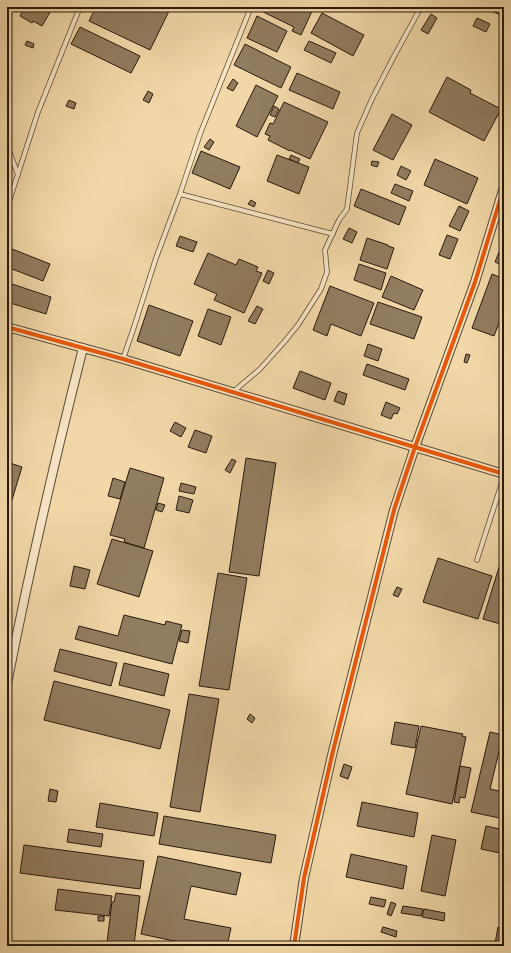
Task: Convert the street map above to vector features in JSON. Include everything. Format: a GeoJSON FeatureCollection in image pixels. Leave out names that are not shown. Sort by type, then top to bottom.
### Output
{"type":"FeatureCollection","features":[{"type":"Feature","properties":{"kind":"street"},"geometry":{"type":"LineString","coordinates":[[294,946],[304,878],[333,751],[394,510],[415,447],[475,282],[504,187]]}},
{"type":"Feature","properties":{"kind":"street"},"geometry":{"type":"LineString","coordinates":[[7,327],[123,359],[504,475]]}},
{"type":"Feature","properties":{"kind":"street"},"geometry":{"type":"LineString","coordinates":[[7,684],[14,645],[53,469],[83,348]]}},
{"type":"Feature","properties":{"kind":"lane"},"geometry":{"type":"LineString","coordinates":[[7,208],[38,112],[80,7]]}},
{"type":"Feature","properties":{"kind":"lane"},"geometry":{"type":"LineString","coordinates":[[123,359],[156,258],[180,194],[200,134],[251,7]]}},
{"type":"Feature","properties":{"kind":"lane"},"geometry":{"type":"LineString","coordinates":[[232,392],[260,369],[286,341],[321,289],[327,272],[324,250],[339,220],[347,209],[357,133],[372,99],[421,7]]}},
{"type":"Feature","properties":{"kind":"lane"},"geometry":{"type":"LineString","coordinates":[[7,145],[18,175]]}},
{"type":"Feature","properties":{"kind":"lane"},"geometry":{"type":"LineString","coordinates":[[180,194],[333,234]]}},
{"type":"Feature","properties":{"kind":"lane"},"geometry":{"type":"LineString","coordinates":[[477,560],[504,475]]}},
{"type":"Feature","properties":{"kind":"building"},"geometry":{"type":"Polygon","coordinates":[[[25,7],[53,7],[42,26],[33,21],[32,23],[20,16],[25,7]]]}},
{"type":"Feature","properties":{"kind":"building"},"geometry":{"type":"Polygon","coordinates":[[[96,7],[171,7],[150,50],[89,21],[96,7]]]}},
{"type":"Feature","properties":{"kind":"building"},"geometry":{"type":"Polygon","coordinates":[[[258,7],[314,7],[301,35],[292,31],[294,27],[257,9],[258,7]]]}},
{"type":"Feature","properties":{"kind":"building"},"geometry":{"type":"Polygon","coordinates":[[[484,7],[504,7],[504,17],[484,7]]]}},
{"type":"Feature","properties":{"kind":"building"},"geometry":{"type":"Polygon","coordinates":[[[322,13],[364,35],[353,56],[311,33],[322,13]]]}},
{"type":"Feature","properties":{"kind":"building"},"geometry":{"type":"Polygon","coordinates":[[[431,14],[437,18],[428,34],[421,30],[431,14]]]}},
{"type":"Feature","properties":{"kind":"building"},"geometry":{"type":"Polygon","coordinates":[[[257,16],[287,31],[277,52],[247,38],[257,16]]]}},
{"type":"Feature","properties":{"kind":"building"},"geometry":{"type":"Polygon","coordinates":[[[477,18],[490,24],[486,32],[473,26],[477,18]]]}},
{"type":"Feature","properties":{"kind":"building"},"geometry":{"type":"Polygon","coordinates":[[[80,27],[140,56],[131,73],[71,44],[80,27]]]}},
{"type":"Feature","properties":{"kind":"building"},"geometry":{"type":"Polygon","coordinates":[[[27,41],[34,44],[33,48],[25,45],[27,41]]]}},
{"type":"Feature","properties":{"kind":"building"},"geometry":{"type":"Polygon","coordinates":[[[309,41],[336,53],[331,63],[304,50],[309,41]]]}},
{"type":"Feature","properties":{"kind":"building"},"geometry":{"type":"Polygon","coordinates":[[[245,44],[291,67],[281,88],[234,65],[245,44]]]}},
{"type":"Feature","properties":{"kind":"building"},"geometry":{"type":"Polygon","coordinates":[[[297,73],[340,92],[333,109],[289,90],[297,73]]]}},
{"type":"Feature","properties":{"kind":"building"},"geometry":{"type":"Polygon","coordinates":[[[447,77],[471,90],[470,93],[501,109],[484,141],[429,112],[447,77]]]}},
{"type":"Feature","properties":{"kind":"building"},"geometry":{"type":"Polygon","coordinates":[[[233,79],[238,83],[233,91],[227,88],[233,79]]]}},
{"type":"Feature","properties":{"kind":"building"},"geometry":{"type":"Polygon","coordinates":[[[256,85],[278,96],[257,137],[236,126],[256,85]]]}},
{"type":"Feature","properties":{"kind":"building"},"geometry":{"type":"Polygon","coordinates":[[[148,91],[153,94],[149,103],[143,100],[148,91]]]}},
{"type":"Feature","properties":{"kind":"building"},"geometry":{"type":"Polygon","coordinates":[[[69,100],[76,103],[74,109],[66,106],[69,100]]]}},
{"type":"Feature","properties":{"kind":"building"},"geometry":{"type":"Polygon","coordinates":[[[284,102],[328,122],[310,159],[268,140],[270,136],[265,134],[270,123],[273,124],[284,102]]]}},
{"type":"Feature","properties":{"kind":"building"},"geometry":{"type":"Polygon","coordinates":[[[274,106],[279,109],[275,117],[270,115],[274,106]]]}},
{"type":"Feature","properties":{"kind":"building"},"geometry":{"type":"Polygon","coordinates":[[[392,114],[412,125],[393,160],[373,150],[392,114]]]}},
{"type":"Feature","properties":{"kind":"building"},"geometry":{"type":"Polygon","coordinates":[[[210,139],[214,142],[209,150],[204,147],[210,139]]]}},
{"type":"Feature","properties":{"kind":"building"},"geometry":{"type":"Polygon","coordinates":[[[201,151],[240,167],[230,189],[192,173],[201,151]]]}},
{"type":"Feature","properties":{"kind":"building"},"geometry":{"type":"Polygon","coordinates":[[[277,155],[309,167],[299,194],[267,181],[277,155]]]}},
{"type":"Feature","properties":{"kind":"building"},"geometry":{"type":"Polygon","coordinates":[[[291,155],[300,159],[298,163],[289,159],[291,155]]]}},
{"type":"Feature","properties":{"kind":"building"},"geometry":{"type":"Polygon","coordinates":[[[435,159],[478,178],[467,204],[424,185],[435,159]]]}},
{"type":"Feature","properties":{"kind":"building"},"geometry":{"type":"Polygon","coordinates":[[[372,161],[379,162],[377,167],[371,165],[372,161]]]}},
{"type":"Feature","properties":{"kind":"building"},"geometry":{"type":"Polygon","coordinates":[[[401,166],[411,171],[406,180],[397,175],[401,166]]]}},
{"type":"Feature","properties":{"kind":"building"},"geometry":{"type":"Polygon","coordinates":[[[395,184],[413,191],[409,201],[391,193],[395,184]]]}},
{"type":"Feature","properties":{"kind":"building"},"geometry":{"type":"Polygon","coordinates":[[[361,189],[406,207],[399,225],[354,206],[361,189]]]}},
{"type":"Feature","properties":{"kind":"building"},"geometry":{"type":"Polygon","coordinates":[[[251,200],[256,203],[254,207],[248,204],[251,200]]]}},
{"type":"Feature","properties":{"kind":"building"},"geometry":{"type":"Polygon","coordinates":[[[459,206],[469,211],[460,231],[449,226],[459,206]]]}},
{"type":"Feature","properties":{"kind":"building"},"geometry":{"type":"Polygon","coordinates":[[[349,228],[357,232],[352,243],[343,239],[349,228]]]}},
{"type":"Feature","properties":{"kind":"building"},"geometry":{"type":"Polygon","coordinates":[[[447,235],[458,239],[450,259],[439,255],[447,235]]]}},
{"type":"Feature","properties":{"kind":"building"},"geometry":{"type":"Polygon","coordinates":[[[180,236],[197,242],[193,252],[176,246],[180,236]]]}},
{"type":"Feature","properties":{"kind":"building"},"geometry":{"type":"Polygon","coordinates":[[[367,238],[394,248],[387,269],[360,260],[367,238]]]}},
{"type":"Feature","properties":{"kind":"building"},"geometry":{"type":"Polygon","coordinates":[[[504,240],[504,266],[495,262],[504,240]]]}},
{"type":"Feature","properties":{"kind":"building"},"geometry":{"type":"Polygon","coordinates":[[[7,247],[50,264],[43,281],[7,267],[7,247]]]}},
{"type":"Feature","properties":{"kind":"building"},"geometry":{"type":"Polygon","coordinates":[[[208,253],[236,265],[239,259],[258,267],[256,271],[262,273],[244,313],[214,300],[217,294],[194,284],[208,253]]]}},
{"type":"Feature","properties":{"kind":"building"},"geometry":{"type":"Polygon","coordinates":[[[359,264],[386,273],[381,290],[354,280],[359,264]]]}},
{"type":"Feature","properties":{"kind":"building"},"geometry":{"type":"Polygon","coordinates":[[[268,270],[274,273],[269,284],[263,281],[268,270]]]}},
{"type":"Feature","properties":{"kind":"building"},"geometry":{"type":"Polygon","coordinates":[[[492,274],[504,279],[504,310],[494,336],[472,328],[492,274]]]}},
{"type":"Feature","properties":{"kind":"building"},"geometry":{"type":"Polygon","coordinates":[[[391,276],[423,290],[414,310],[382,297],[391,276]]]}},
{"type":"Feature","properties":{"kind":"building"},"geometry":{"type":"Polygon","coordinates":[[[12,284],[51,297],[46,314],[7,302],[12,284]]]}},
{"type":"Feature","properties":{"kind":"building"},"geometry":{"type":"Polygon","coordinates":[[[330,286],[374,303],[361,336],[331,324],[327,336],[313,330],[330,286]]]}},
{"type":"Feature","properties":{"kind":"building"},"geometry":{"type":"Polygon","coordinates":[[[378,302],[422,317],[414,339],[370,324],[378,302]]]}},
{"type":"Feature","properties":{"kind":"building"},"geometry":{"type":"Polygon","coordinates":[[[149,305],[193,321],[180,356],[137,341],[149,305]]]}},
{"type":"Feature","properties":{"kind":"building"},"geometry":{"type":"Polygon","coordinates":[[[257,306],[263,309],[255,324],[248,321],[257,306]]]}},
{"type":"Feature","properties":{"kind":"building"},"geometry":{"type":"Polygon","coordinates":[[[208,309],[231,317],[221,345],[198,336],[208,309]]]}},
{"type":"Feature","properties":{"kind":"building"},"geometry":{"type":"Polygon","coordinates":[[[368,344],[382,349],[378,361],[364,356],[368,344]]]}},
{"type":"Feature","properties":{"kind":"building"},"geometry":{"type":"Polygon","coordinates":[[[466,354],[470,355],[467,363],[464,362],[466,354]]]}},
{"type":"Feature","properties":{"kind":"building"},"geometry":{"type":"Polygon","coordinates":[[[367,364],[409,379],[405,390],[363,375],[367,364]]]}},
{"type":"Feature","properties":{"kind":"building"},"geometry":{"type":"Polygon","coordinates":[[[300,371],[331,383],[325,400],[293,388],[300,371]]]}},
{"type":"Feature","properties":{"kind":"building"},"geometry":{"type":"Polygon","coordinates":[[[338,391],[347,394],[344,405],[334,401],[338,391]]]}},
{"type":"Feature","properties":{"kind":"building"},"geometry":{"type":"Polygon","coordinates":[[[386,402],[400,408],[397,414],[394,413],[391,419],[381,415],[386,402]]]}},
{"type":"Feature","properties":{"kind":"building"},"geometry":{"type":"Polygon","coordinates":[[[175,422],[186,428],[181,437],[170,431],[175,422]]]}},
{"type":"Feature","properties":{"kind":"building"},"geometry":{"type":"Polygon","coordinates":[[[195,430],[212,436],[206,453],[188,447],[195,430]]]}},
{"type":"Feature","properties":{"kind":"building"},"geometry":{"type":"Polygon","coordinates":[[[246,458],[276,463],[259,576],[229,572],[246,458]]]}},
{"type":"Feature","properties":{"kind":"building"},"geometry":{"type":"Polygon","coordinates":[[[232,459],[236,461],[230,473],[225,470],[232,459]]]}},
{"type":"Feature","properties":{"kind":"building"},"geometry":{"type":"Polygon","coordinates":[[[7,462],[22,467],[7,516],[7,462]]]}},
{"type":"Feature","properties":{"kind":"building"},"geometry":{"type":"Polygon","coordinates":[[[130,468],[164,478],[144,548],[124,542],[125,539],[110,535],[130,468]]]}},
{"type":"Feature","properties":{"kind":"building"},"geometry":{"type":"Polygon","coordinates":[[[113,478],[125,482],[120,499],[108,496],[113,478]]]}},
{"type":"Feature","properties":{"kind":"building"},"geometry":{"type":"Polygon","coordinates":[[[181,483],[196,487],[194,494],[179,491],[181,483]]]}},
{"type":"Feature","properties":{"kind":"building"},"geometry":{"type":"Polygon","coordinates":[[[179,496],[193,500],[189,513],[176,510],[179,496]]]}},
{"type":"Feature","properties":{"kind":"building"},"geometry":{"type":"Polygon","coordinates":[[[158,503],[165,505],[162,512],[156,510],[158,503]]]}},
{"type":"Feature","properties":{"kind":"building"},"geometry":{"type":"Polygon","coordinates":[[[112,539],[153,551],[139,597],[97,584],[112,539]]]}},
{"type":"Feature","properties":{"kind":"building"},"geometry":{"type":"Polygon","coordinates":[[[438,558],[492,576],[478,619],[423,602],[438,558]]]}},
{"type":"Feature","properties":{"kind":"building"},"geometry":{"type":"Polygon","coordinates":[[[500,564],[504,565],[504,625],[483,619],[500,564]]]}},
{"type":"Feature","properties":{"kind":"building"},"geometry":{"type":"Polygon","coordinates":[[[74,566],[90,570],[85,589],[70,586],[74,566]]]}},
{"type":"Feature","properties":{"kind":"building"},"geometry":{"type":"Polygon","coordinates":[[[218,573],[247,578],[229,690],[199,686],[218,573]]]}},
{"type":"Feature","properties":{"kind":"building"},"geometry":{"type":"Polygon","coordinates":[[[397,587],[402,589],[398,597],[393,595],[397,587]]]}},
{"type":"Feature","properties":{"kind":"building"},"geometry":{"type":"Polygon","coordinates":[[[124,615],[165,625],[166,621],[182,625],[172,664],[75,639],[79,626],[118,636],[124,615]]]}},
{"type":"Feature","properties":{"kind":"building"},"geometry":{"type":"Polygon","coordinates":[[[182,630],[190,631],[188,643],[179,641],[182,630]]]}},
{"type":"Feature","properties":{"kind":"building"},"geometry":{"type":"Polygon","coordinates":[[[60,649],[117,663],[111,686],[54,671],[60,649]]]}},
{"type":"Feature","properties":{"kind":"building"},"geometry":{"type":"Polygon","coordinates":[[[124,663],[169,674],[164,696],[119,685],[124,663]]]}},
{"type":"Feature","properties":{"kind":"building"},"geometry":{"type":"Polygon","coordinates":[[[54,681],[170,710],[160,749],[44,720],[54,681]]]}},
{"type":"Feature","properties":{"kind":"building"},"geometry":{"type":"Polygon","coordinates":[[[189,694],[219,699],[200,812],[170,807],[189,694]]]}},
{"type":"Feature","properties":{"kind":"building"},"geometry":{"type":"Polygon","coordinates":[[[250,714],[255,718],[252,723],[247,719],[250,714]]]}},
{"type":"Feature","properties":{"kind":"building"},"geometry":{"type":"Polygon","coordinates":[[[395,722],[419,726],[415,748],[391,744],[395,722]]]}},
{"type":"Feature","properties":{"kind":"building"},"geometry":{"type":"Polygon","coordinates":[[[421,726],[463,734],[462,736],[466,737],[452,804],[406,794],[421,726]]]}},
{"type":"Feature","properties":{"kind":"building"},"geometry":{"type":"Polygon","coordinates":[[[490,732],[503,735],[490,789],[504,792],[504,819],[471,812],[490,732]]]}},
{"type":"Feature","properties":{"kind":"building"},"geometry":{"type":"Polygon","coordinates":[[[344,764],[352,767],[348,779],[340,776],[344,764]]]}},
{"type":"Feature","properties":{"kind":"building"},"geometry":{"type":"Polygon","coordinates":[[[460,766],[471,768],[465,798],[460,797],[459,803],[454,802],[460,766]]]}},
{"type":"Feature","properties":{"kind":"building"},"geometry":{"type":"Polygon","coordinates":[[[50,789],[58,791],[56,802],[48,801],[50,789]]]}},
{"type":"Feature","properties":{"kind":"building"},"geometry":{"type":"Polygon","coordinates":[[[362,802],[418,813],[414,837],[357,826],[362,802]]]}},
{"type":"Feature","properties":{"kind":"building"},"geometry":{"type":"Polygon","coordinates":[[[100,803],[158,813],[154,836],[96,827],[100,803]]]}},
{"type":"Feature","properties":{"kind":"building"},"geometry":{"type":"Polygon","coordinates":[[[164,816],[276,835],[271,863],[159,844],[164,816]]]}},
{"type":"Feature","properties":{"kind":"building"},"geometry":{"type":"Polygon","coordinates":[[[486,826],[504,830],[504,854],[481,849],[486,826]]]}},
{"type":"Feature","properties":{"kind":"building"},"geometry":{"type":"Polygon","coordinates":[[[69,829],[103,834],[101,847],[67,842],[69,829]]]}},
{"type":"Feature","properties":{"kind":"building"},"geometry":{"type":"Polygon","coordinates":[[[432,835],[456,840],[445,896],[421,891],[432,835]]]}},
{"type":"Feature","properties":{"kind":"building"},"geometry":{"type":"Polygon","coordinates":[[[24,845],[144,861],[140,889],[20,873],[24,845]]]}},
{"type":"Feature","properties":{"kind":"building"},"geometry":{"type":"Polygon","coordinates":[[[351,854],[407,866],[403,889],[346,877],[351,854]]]}},
{"type":"Feature","properties":{"kind":"building"},"geometry":{"type":"Polygon","coordinates":[[[158,856],[241,873],[236,895],[191,886],[184,919],[231,928],[227,946],[198,946],[141,934],[158,856]]]}},
{"type":"Feature","properties":{"kind":"building"},"geometry":{"type":"Polygon","coordinates":[[[58,889],[112,896],[109,916],[55,910],[58,889]]]}},
{"type":"Feature","properties":{"kind":"building"},"geometry":{"type":"Polygon","coordinates":[[[116,893],[140,896],[134,945],[107,942],[112,902],[114,902],[116,893]]]}},
{"type":"Feature","properties":{"kind":"building"},"geometry":{"type":"Polygon","coordinates":[[[371,897],[386,900],[384,907],[369,904],[371,897]]]}},
{"type":"Feature","properties":{"kind":"building"},"geometry":{"type":"Polygon","coordinates":[[[391,902],[396,904],[391,916],[387,914],[391,902]]]}},
{"type":"Feature","properties":{"kind":"building"},"geometry":{"type":"Polygon","coordinates":[[[403,906],[423,909],[421,916],[401,913],[403,906]]]}},
{"type":"Feature","properties":{"kind":"building"},"geometry":{"type":"Polygon","coordinates":[[[424,909],[445,913],[444,921],[422,917],[424,909]]]}},
{"type":"Feature","properties":{"kind":"building"},"geometry":{"type":"Polygon","coordinates":[[[98,916],[104,916],[104,921],[98,921],[98,916]]]}},
{"type":"Feature","properties":{"kind":"building"},"geometry":{"type":"Polygon","coordinates":[[[383,927],[397,931],[396,937],[381,932],[383,927]]]}},
{"type":"Feature","properties":{"kind":"building"},"geometry":{"type":"Polygon","coordinates":[[[498,927],[504,928],[504,946],[495,944],[498,927]]]}},
{"type":"Feature","properties":{"kind":"building"},"geometry":{"type":"Polygon","coordinates":[[[9,943],[34,946],[8,946],[9,943]]]}},
{"type":"Feature","properties":{"kind":"cycle path"},"geometry":{"type":"LineString","coordinates":[[294,946],[304,878],[333,751],[394,510],[415,447],[475,282],[504,187]]}},
{"type":"Feature","properties":{"kind":"cycle path"},"geometry":{"type":"LineString","coordinates":[[7,327],[123,359],[504,474]]}}]}
